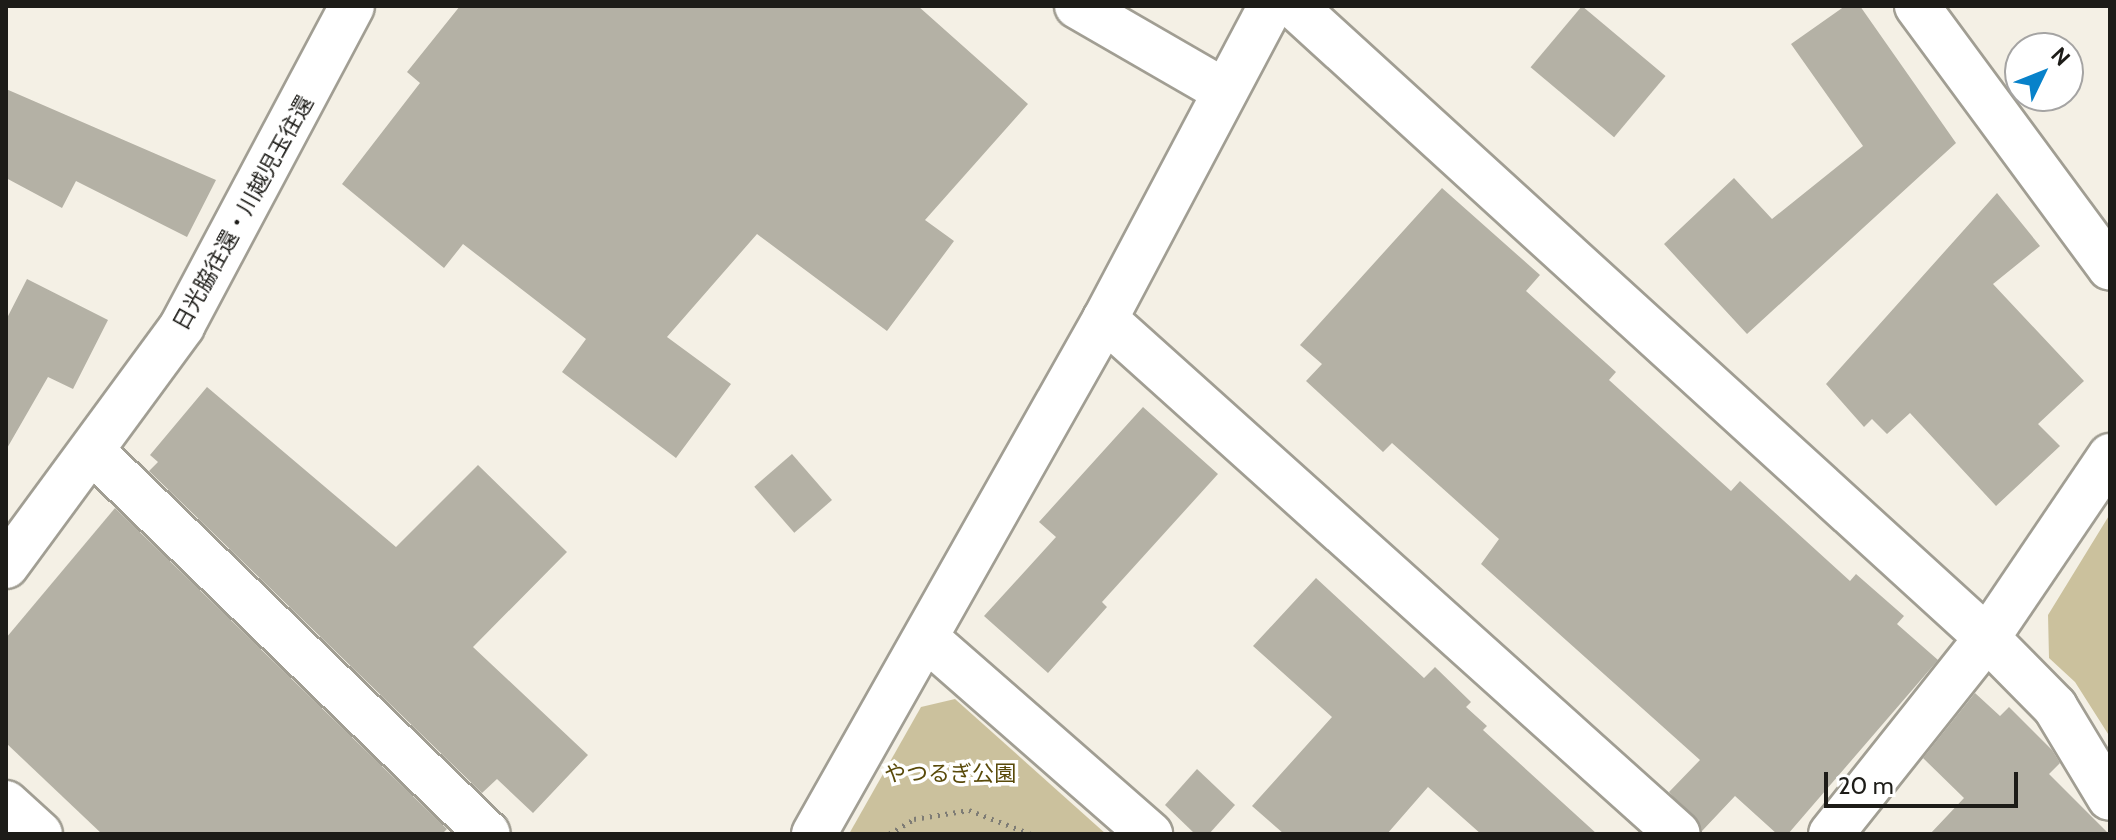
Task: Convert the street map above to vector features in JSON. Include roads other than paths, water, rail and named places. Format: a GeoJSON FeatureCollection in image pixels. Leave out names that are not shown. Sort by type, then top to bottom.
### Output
{"type":"FeatureCollection","features":[{"type":"Feature","properties":{"kind":"street","name":"日光脇往還・川越児玉往還"},"geometry":{"type":"LineString","coordinates":[[6,566],[93,452],[219,263],[352,6]]}},
{"type":"Feature","properties":{"kind":"street"},"geometry":{"type":"LineString","coordinates":[[1077,6],[1224,91]]}},
{"type":"Feature","properties":{"kind":"street"},"geometry":{"type":"LineString","coordinates":[[814,834],[1105,319],[1271,6]]}},
{"type":"Feature","properties":{"kind":"street"},"geometry":{"type":"LineString","coordinates":[[1294,6],[1987,638],[2055,707],[2110,798]]}},
{"type":"Feature","properties":{"kind":"street"},"geometry":{"type":"LineString","coordinates":[[1917,6],[2110,268]]}},
{"type":"Feature","properties":{"kind":"street"},"geometry":{"type":"LineString","coordinates":[[1105,319],[1678,834]]}},
{"type":"Feature","properties":{"kind":"street"},"geometry":{"type":"LineString","coordinates":[[93,452],[488,834]]}},
{"type":"Feature","properties":{"kind":"street"},"geometry":{"type":"LineString","coordinates":[[1831,834],[1987,638],[2110,456]]}},
{"type":"Feature","properties":{"kind":"street"},"geometry":{"type":"LineString","coordinates":[[926,638],[1150,834]]}},
{"type":"Feature","properties":{"kind":"street"},"geometry":{"type":"LineString","coordinates":[[6,803],[40,834]]}},
{"type":"Feature","properties":{"kind":"park label","name":"やつるぎ公園"},"geometry":{"type":"Point","coordinates":[950,774]}}]}
